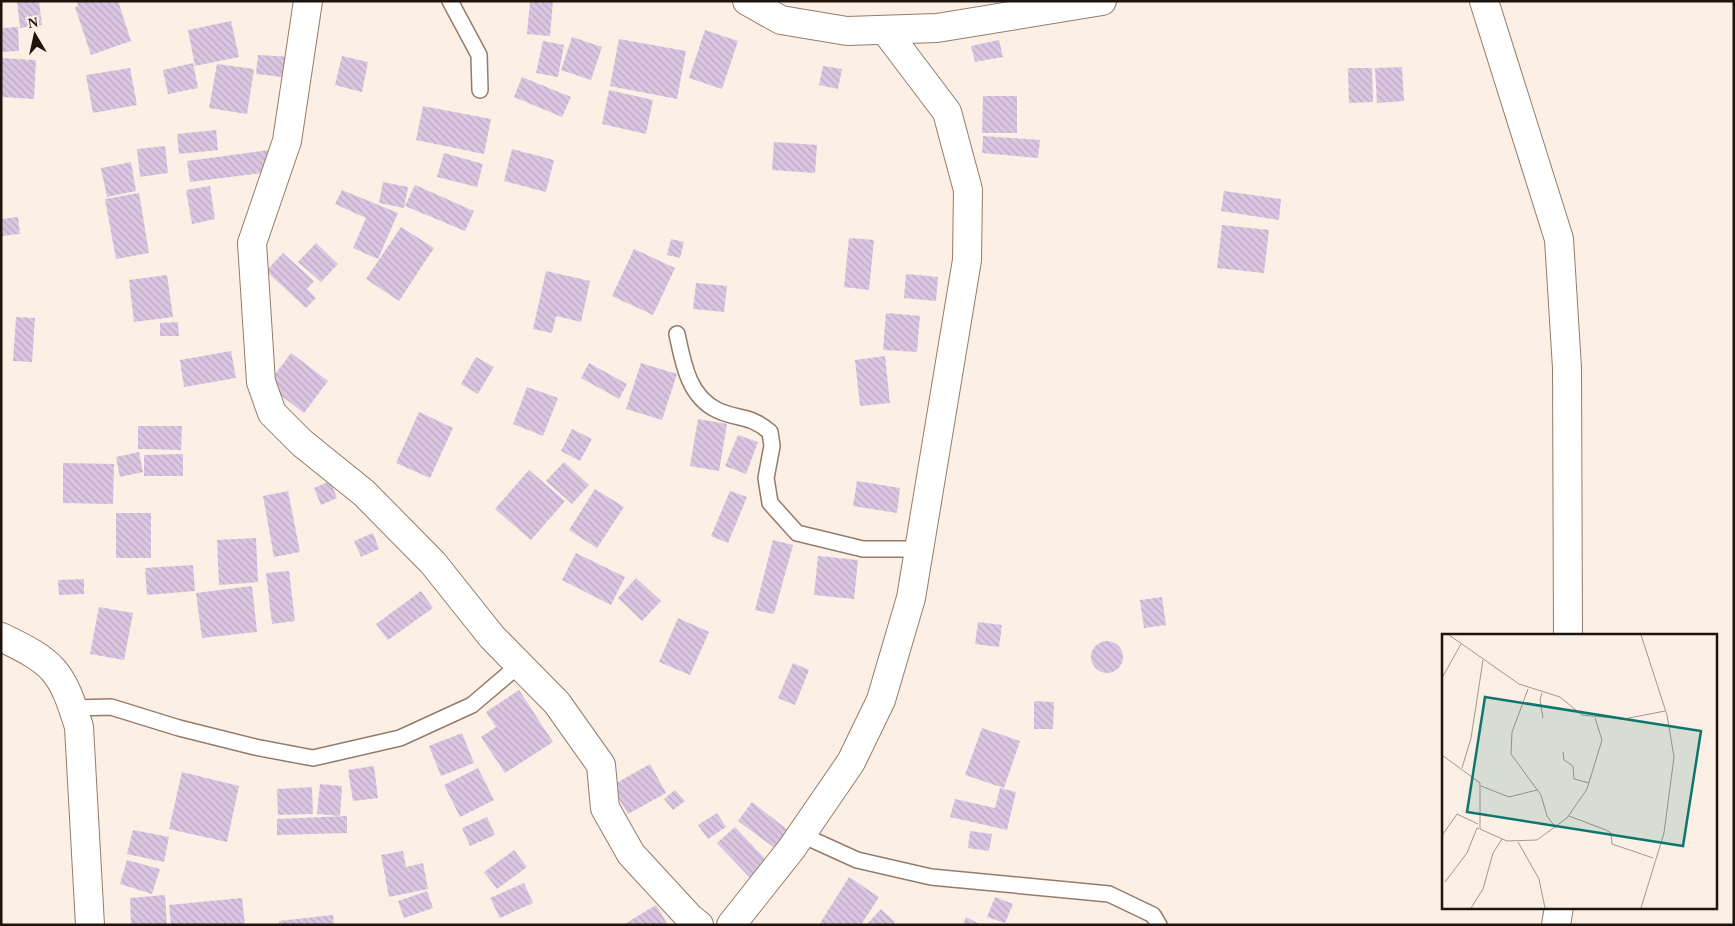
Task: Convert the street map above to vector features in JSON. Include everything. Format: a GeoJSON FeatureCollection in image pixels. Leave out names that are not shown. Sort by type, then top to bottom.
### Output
{"type":"FeatureCollection","features":[{"type":"Feature","properties":{"kind":"street"},"geometry":{"type":"LineString","coordinates":[[308,1],[287,141],[252,243],[261,382],[272,413],[302,443],[364,493],[433,562],[492,637],[557,703],[601,765],[605,808],[631,854],[699,925]]}},
{"type":"Feature","properties":{"kind":"street"},"geometry":{"type":"LineString","coordinates":[[747,1],[781,20],[847,31],[937,28],[1102,1]]}},
{"type":"Feature","properties":{"kind":"street"},"geometry":{"type":"LineString","coordinates":[[1484,1],[1559,239],[1567,368],[1568,634]]}},
{"type":"Feature","properties":{"kind":"street"},"geometry":{"type":"LineString","coordinates":[[731,925],[803,831],[851,762],[881,700],[911,598],[967,260],[968,190],[947,112],[885,30]]}},
{"type":"Feature","properties":{"kind":"street"},"geometry":{"type":"LineString","coordinates":[[1,637],[29,650],[61,678],[79,727],[90,925]]}},
{"type":"Feature","properties":{"kind":"street"},"geometry":{"type":"LineString","coordinates":[[1556,925],[1559,908]]}},
{"type":"Feature","properties":{"kind":"lane"},"geometry":{"type":"LineString","coordinates":[[450,1],[479,55],[480,90]]}},
{"type":"Feature","properties":{"kind":"lane"},"geometry":{"type":"LineString","coordinates":[[677,334],[684,368],[696,393],[716,410],[757,421],[770,432],[772,446],[766,478],[770,503],[796,533],[863,549],[919,549]]}},
{"type":"Feature","properties":{"kind":"lane"},"geometry":{"type":"LineString","coordinates":[[73,708],[111,707],[179,728],[255,747],[314,758],[400,738],[472,705],[519,665]]}},
{"type":"Feature","properties":{"kind":"lane"},"geometry":{"type":"LineString","coordinates":[[803,831],[813,840],[857,860],[931,877],[1109,894],[1153,915],[1159,925]]}},
{"type":"Feature","properties":{"kind":"building"},"geometry":{"type":"Polygon","coordinates":[[[17,1],[39,1],[42,25],[20,28],[17,1]]]}},
{"type":"Feature","properties":{"kind":"building"},"geometry":{"type":"Polygon","coordinates":[[[77,1],[118,1],[131,41],[91,55],[75,7],[78,6],[77,1]]]}},
{"type":"Feature","properties":{"kind":"building"},"geometry":{"type":"Polygon","coordinates":[[[530,1],[553,1],[550,36],[527,34],[530,1]]]}},
{"type":"Feature","properties":{"kind":"building"},"geometry":{"type":"Polygon","coordinates":[[[231,21],[239,57],[195,66],[188,30],[231,21]]]}},
{"type":"Feature","properties":{"kind":"building"},"geometry":{"type":"Polygon","coordinates":[[[18,27],[19,51],[1,52],[1,28],[18,27]]]}},
{"type":"Feature","properties":{"kind":"building"},"geometry":{"type":"Polygon","coordinates":[[[705,30],[738,41],[722,89],[689,78],[705,30]]]}},
{"type":"Feature","properties":{"kind":"building"},"geometry":{"type":"Polygon","coordinates":[[[572,37],[602,47],[591,80],[561,70],[572,37]]]}},
{"type":"Feature","properties":{"kind":"building"},"geometry":{"type":"Polygon","coordinates":[[[619,39],[686,51],[677,99],[610,86],[619,39]]]}},
{"type":"Feature","properties":{"kind":"building"},"geometry":{"type":"Polygon","coordinates":[[[999,40],[1003,57],[975,62],[971,46],[999,40]]]}},
{"type":"Feature","properties":{"kind":"building"},"geometry":{"type":"Polygon","coordinates":[[[543,41],[564,45],[558,77],[536,73],[543,41]]]}},
{"type":"Feature","properties":{"kind":"building"},"geometry":{"type":"Polygon","coordinates":[[[258,55],[292,57],[291,78],[256,74],[258,55]]]}},
{"type":"Feature","properties":{"kind":"building"},"geometry":{"type":"Polygon","coordinates":[[[342,56],[368,62],[362,92],[335,85],[342,56]]]}},
{"type":"Feature","properties":{"kind":"building"},"geometry":{"type":"Polygon","coordinates":[[[1,58],[36,60],[34,99],[1,97],[1,58]]]}},
{"type":"Feature","properties":{"kind":"building"},"geometry":{"type":"Polygon","coordinates":[[[193,63],[198,88],[168,94],[163,70],[193,63]]]}},
{"type":"Feature","properties":{"kind":"building"},"geometry":{"type":"Polygon","coordinates":[[[217,64],[254,69],[247,114],[209,108],[217,64]]]}},
{"type":"Feature","properties":{"kind":"building"},"geometry":{"type":"Polygon","coordinates":[[[823,66],[842,69],[838,89],[819,85],[823,66]]]}},
{"type":"Feature","properties":{"kind":"building"},"geometry":{"type":"Polygon","coordinates":[[[1402,67],[1404,101],[1377,103],[1375,68],[1402,67]]]}},
{"type":"Feature","properties":{"kind":"building"},"geometry":{"type":"Polygon","coordinates":[[[130,68],[137,105],[93,113],[86,75],[130,68]]]}},
{"type":"Feature","properties":{"kind":"building"},"geometry":{"type":"Polygon","coordinates":[[[1348,68],[1372,68],[1373,102],[1349,103],[1348,68]]]}},
{"type":"Feature","properties":{"kind":"building"},"geometry":{"type":"Polygon","coordinates":[[[522,77],[571,97],[562,117],[514,97],[522,77]]]}},
{"type":"Feature","properties":{"kind":"building"},"geometry":{"type":"Polygon","coordinates":[[[609,90],[653,100],[646,134],[602,124],[609,90]]]}},
{"type":"Feature","properties":{"kind":"building"},"geometry":{"type":"Polygon","coordinates":[[[983,96],[1017,96],[1017,133],[982,133],[983,96]]]}},
{"type":"Feature","properties":{"kind":"building"},"geometry":{"type":"Polygon","coordinates":[[[423,106],[491,119],[484,154],[416,140],[423,106]]]}},
{"type":"Feature","properties":{"kind":"building"},"geometry":{"type":"Polygon","coordinates":[[[216,130],[218,150],[179,154],[177,134],[216,130]]]}},
{"type":"Feature","properties":{"kind":"building"},"geometry":{"type":"Polygon","coordinates":[[[983,136],[1040,140],[1038,158],[982,153],[983,136]]]}},
{"type":"Feature","properties":{"kind":"building"},"geometry":{"type":"Polygon","coordinates":[[[774,142],[817,145],[815,173],[772,170],[774,142]]]}},
{"type":"Feature","properties":{"kind":"building"},"geometry":{"type":"Polygon","coordinates":[[[165,146],[168,173],[140,177],[137,149],[165,146]]]}},
{"type":"Feature","properties":{"kind":"building"},"geometry":{"type":"Polygon","coordinates":[[[512,149],[554,160],[546,192],[504,181],[512,149]]]}},
{"type":"Feature","properties":{"kind":"building"},"geometry":{"type":"Polygon","coordinates":[[[269,150],[271,172],[190,182],[187,161],[269,150]]]}},
{"type":"Feature","properties":{"kind":"building"},"geometry":{"type":"Polygon","coordinates":[[[444,153],[483,164],[477,187],[437,177],[444,153]]]}},
{"type":"Feature","properties":{"kind":"building"},"geometry":{"type":"Polygon","coordinates":[[[131,162],[136,191],[107,197],[101,168],[131,162]]]}},
{"type":"Feature","properties":{"kind":"building"},"geometry":{"type":"Polygon","coordinates":[[[383,182],[408,187],[404,208],[379,203],[383,182]]]}},
{"type":"Feature","properties":{"kind":"building"},"geometry":{"type":"Polygon","coordinates":[[[415,185],[474,211],[465,231],[405,206],[415,185]]]}},
{"type":"Feature","properties":{"kind":"building"},"geometry":{"type":"Polygon","coordinates":[[[210,186],[215,219],[192,224],[186,190],[210,186]]]}},
{"type":"Feature","properties":{"kind":"building"},"geometry":{"type":"Polygon","coordinates":[[[342,190],[398,213],[378,259],[353,248],[366,218],[335,204],[342,190]]]}},
{"type":"Feature","properties":{"kind":"building"},"geometry":{"type":"Polygon","coordinates":[[[1224,191],[1281,199],[1279,220],[1221,211],[1224,191]]]}},
{"type":"Feature","properties":{"kind":"building"},"geometry":{"type":"Polygon","coordinates":[[[139,193],[149,253],[116,259],[105,199],[139,193]]]}},
{"type":"Feature","properties":{"kind":"building"},"geometry":{"type":"Polygon","coordinates":[[[18,217],[20,234],[1,236],[1,219],[18,217]]]}},
{"type":"Feature","properties":{"kind":"building"},"geometry":{"type":"Polygon","coordinates":[[[1222,225],[1269,230],[1264,273],[1217,268],[1222,225]]]}},
{"type":"Feature","properties":{"kind":"building"},"geometry":{"type":"Polygon","coordinates":[[[401,227],[434,248],[399,301],[366,279],[401,227]]]}},
{"type":"Feature","properties":{"kind":"building"},"geometry":{"type":"Polygon","coordinates":[[[849,238],[874,240],[869,290],[844,287],[849,238]]]}},
{"type":"Feature","properties":{"kind":"building"},"geometry":{"type":"Polygon","coordinates":[[[671,239],[684,242],[680,258],[667,255],[671,239]]]}},
{"type":"Feature","properties":{"kind":"building"},"geometry":{"type":"Polygon","coordinates":[[[316,243],[338,264],[321,282],[298,262],[316,243]]]}},
{"type":"Feature","properties":{"kind":"building"},"geometry":{"type":"Polygon","coordinates":[[[634,249],[675,268],[653,315],[612,296],[634,249]]]}},
{"type":"Feature","properties":{"kind":"building"},"geometry":{"type":"Polygon","coordinates":[[[283,253],[314,281],[307,289],[316,298],[306,308],[266,271],[283,253]]]}},
{"type":"Feature","properties":{"kind":"building"},"geometry":{"type":"Polygon","coordinates":[[[546,271],[590,281],[581,322],[556,316],[552,333],[533,329],[546,271]]]}},
{"type":"Feature","properties":{"kind":"building"},"geometry":{"type":"Polygon","coordinates":[[[906,274],[938,277],[936,301],[904,298],[906,274]]]}},
{"type":"Feature","properties":{"kind":"building"},"geometry":{"type":"Polygon","coordinates":[[[167,275],[173,317],[134,322],[129,280],[167,275]]]}},
{"type":"Feature","properties":{"kind":"building"},"geometry":{"type":"Polygon","coordinates":[[[696,283],[727,286],[724,312],[693,309],[696,283]]]}},
{"type":"Feature","properties":{"kind":"building"},"geometry":{"type":"Polygon","coordinates":[[[886,313],[920,316],[917,352],[883,350],[886,313]]]}},
{"type":"Feature","properties":{"kind":"building"},"geometry":{"type":"Polygon","coordinates":[[[16,317],[35,318],[32,362],[13,361],[16,317]]]}},
{"type":"Feature","properties":{"kind":"building"},"geometry":{"type":"Polygon","coordinates":[[[178,322],[179,336],[160,336],[160,323],[178,322]]]}},
{"type":"Feature","properties":{"kind":"building"},"geometry":{"type":"Polygon","coordinates":[[[231,351],[236,378],[184,387],[180,360],[231,351]]]}},
{"type":"Feature","properties":{"kind":"building"},"geometry":{"type":"Polygon","coordinates":[[[291,353],[328,381],[304,413],[267,385],[291,353]]]}},
{"type":"Feature","properties":{"kind":"building"},"geometry":{"type":"Polygon","coordinates":[[[885,356],[890,403],[860,406],[855,360],[885,356]]]}},
{"type":"Feature","properties":{"kind":"building"},"geometry":{"type":"Polygon","coordinates":[[[476,357],[494,367],[478,394],[461,384],[476,357]]]}},
{"type":"Feature","properties":{"kind":"building"},"geometry":{"type":"Polygon","coordinates":[[[589,363],[627,384],[619,399],[581,378],[589,363]]]}},
{"type":"Feature","properties":{"kind":"building"},"geometry":{"type":"Polygon","coordinates":[[[641,363],[677,374],[662,420],[626,409],[641,363]]]}},
{"type":"Feature","properties":{"kind":"building"},"geometry":{"type":"Polygon","coordinates":[[[527,387],[558,398],[543,436],[513,424],[527,387]]]}},
{"type":"Feature","properties":{"kind":"building"},"geometry":{"type":"Polygon","coordinates":[[[419,412],[453,428],[430,478],[396,463],[419,412]]]}},
{"type":"Feature","properties":{"kind":"building"},"geometry":{"type":"Polygon","coordinates":[[[698,419],[727,424],[719,471],[690,466],[698,419]]]}},
{"type":"Feature","properties":{"kind":"building"},"geometry":{"type":"Polygon","coordinates":[[[138,426],[182,426],[181,450],[138,449],[138,426]]]}},
{"type":"Feature","properties":{"kind":"building"},"geometry":{"type":"Polygon","coordinates":[[[572,429],[592,439],[580,461],[561,451],[572,429]]]}},
{"type":"Feature","properties":{"kind":"building"},"geometry":{"type":"Polygon","coordinates":[[[738,435],[758,442],[746,474],[725,466],[738,435]]]}},
{"type":"Feature","properties":{"kind":"building"},"geometry":{"type":"Polygon","coordinates":[[[139,452],[143,472],[120,477],[116,457],[139,452]]]}},
{"type":"Feature","properties":{"kind":"building"},"geometry":{"type":"Polygon","coordinates":[[[183,454],[183,476],[144,476],[144,455],[183,454]]]}},
{"type":"Feature","properties":{"kind":"building"},"geometry":{"type":"Polygon","coordinates":[[[564,462],[589,485],[572,504],[546,481],[564,462]]]}},
{"type":"Feature","properties":{"kind":"building"},"geometry":{"type":"Polygon","coordinates":[[[63,463],[114,464],[113,504],[63,503],[63,463]]]}},
{"type":"Feature","properties":{"kind":"building"},"geometry":{"type":"Polygon","coordinates":[[[529,470],[565,501],[531,540],[495,509],[529,470]]]}},
{"type":"Feature","properties":{"kind":"building"},"geometry":{"type":"Polygon","coordinates":[[[330,481],[337,498],[321,505],[314,488],[330,481]]]}},
{"type":"Feature","properties":{"kind":"building"},"geometry":{"type":"Polygon","coordinates":[[[857,481],[900,488],[897,513],[853,506],[857,481]]]}},
{"type":"Feature","properties":{"kind":"building"},"geometry":{"type":"Polygon","coordinates":[[[595,489],[624,507],[597,548],[569,530],[595,489]]]}},
{"type":"Feature","properties":{"kind":"building"},"geometry":{"type":"Polygon","coordinates":[[[288,491],[300,552],[274,557],[263,496],[288,491]]]}},
{"type":"Feature","properties":{"kind":"building"},"geometry":{"type":"Polygon","coordinates":[[[730,491],[747,497],[728,543],[711,536],[730,491]]]}},
{"type":"Feature","properties":{"kind":"building"},"geometry":{"type":"Polygon","coordinates":[[[116,513],[151,513],[151,558],[116,558],[116,513]]]}},
{"type":"Feature","properties":{"kind":"building"},"geometry":{"type":"Polygon","coordinates":[[[373,533],[379,549],[361,557],[354,541],[373,533]]]}},
{"type":"Feature","properties":{"kind":"building"},"geometry":{"type":"Polygon","coordinates":[[[256,538],[258,582],[219,585],[217,540],[256,538]]]}},
{"type":"Feature","properties":{"kind":"building"},"geometry":{"type":"Polygon","coordinates":[[[773,540],[793,545],[774,614],[755,610],[773,540]]]}},
{"type":"Feature","properties":{"kind":"building"},"geometry":{"type":"Polygon","coordinates":[[[576,553],[625,577],[611,605],[562,580],[576,553]]]}},
{"type":"Feature","properties":{"kind":"building"},"geometry":{"type":"Polygon","coordinates":[[[818,556],[858,560],[854,599],[814,595],[818,556]]]}},
{"type":"Feature","properties":{"kind":"building"},"geometry":{"type":"Polygon","coordinates":[[[193,565],[195,591],[147,595],[145,568],[193,565]]]}},
{"type":"Feature","properties":{"kind":"building"},"geometry":{"type":"Polygon","coordinates":[[[289,571],[295,621],[272,624],[266,573],[289,571]]]}},
{"type":"Feature","properties":{"kind":"building"},"geometry":{"type":"Polygon","coordinates":[[[636,578],[661,601],[642,621],[618,598],[636,578]]]}},
{"type":"Feature","properties":{"kind":"building"},"geometry":{"type":"Polygon","coordinates":[[[84,579],[84,594],[59,595],[58,580],[84,579]]]}},
{"type":"Feature","properties":{"kind":"building"},"geometry":{"type":"Polygon","coordinates":[[[252,586],[257,632],[202,638],[196,593],[252,586]]]}},
{"type":"Feature","properties":{"kind":"building"},"geometry":{"type":"Polygon","coordinates":[[[421,591],[433,608],[388,640],[376,624],[421,591]]]}},
{"type":"Feature","properties":{"kind":"building"},"geometry":{"type":"Polygon","coordinates":[[[1162,597],[1166,625],[1144,628],[1140,600],[1162,597]]]}},
{"type":"Feature","properties":{"kind":"building"},"geometry":{"type":"Polygon","coordinates":[[[99,607],[133,613],[124,660],[90,654],[99,607]]]}},
{"type":"Feature","properties":{"kind":"building"},"geometry":{"type":"Polygon","coordinates":[[[678,618],[709,632],[690,675],[659,662],[678,618]]]}},
{"type":"Feature","properties":{"kind":"building"},"geometry":{"type":"Polygon","coordinates":[[[978,622],[1002,625],[999,647],[975,644],[978,622]]]}},
{"type":"Feature","properties":{"kind":"building"},"geometry":{"type":"Polygon","coordinates":[[[1107,641],[1113,642],[1118,646],[1122,651],[1122,663],[1118,668],[1113,672],[1107,673],[1101,672],[1096,668],[1092,663],[1091,657],[1092,651],[1096,646],[1101,642],[1107,641]]]}},
{"type":"Feature","properties":{"kind":"building"},"geometry":{"type":"Polygon","coordinates":[[[793,663],[809,670],[795,705],[778,698],[793,663]]]}},
{"type":"Feature","properties":{"kind":"building"},"geometry":{"type":"Polygon","coordinates":[[[519,690],[553,742],[505,773],[481,737],[496,727],[486,712],[519,690]]]}},
{"type":"Feature","properties":{"kind":"building"},"geometry":{"type":"Polygon","coordinates":[[[1034,701],[1054,702],[1053,729],[1034,729],[1034,701]]]}},
{"type":"Feature","properties":{"kind":"building"},"geometry":{"type":"Polygon","coordinates":[[[982,728],[1020,741],[1004,788],[965,775],[982,728]]]}},
{"type":"Feature","properties":{"kind":"building"},"geometry":{"type":"Polygon","coordinates":[[[462,733],[474,763],[441,776],[429,746],[462,733]]]}},
{"type":"Feature","properties":{"kind":"building"},"geometry":{"type":"Polygon","coordinates":[[[650,764],[666,793],[628,814],[611,786],[650,764]]]}},
{"type":"Feature","properties":{"kind":"building"},"geometry":{"type":"Polygon","coordinates":[[[374,766],[378,798],[353,801],[348,770],[374,766]]]}},
{"type":"Feature","properties":{"kind":"building"},"geometry":{"type":"Polygon","coordinates":[[[478,768],[494,800],[460,817],[444,785],[478,768]]]}},
{"type":"Feature","properties":{"kind":"building"},"geometry":{"type":"Polygon","coordinates":[[[182,772],[239,786],[227,842],[169,829],[182,772]]]}},
{"type":"Feature","properties":{"kind":"building"},"geometry":{"type":"Polygon","coordinates":[[[320,784],[342,786],[340,816],[317,814],[320,784]]]}},
{"type":"Feature","properties":{"kind":"building"},"geometry":{"type":"Polygon","coordinates":[[[312,787],[313,814],[278,815],[277,789],[312,787]]]}},
{"type":"Feature","properties":{"kind":"building"},"geometry":{"type":"Polygon","coordinates":[[[1000,788],[1016,792],[1007,830],[950,817],[955,799],[995,808],[1000,788]]]}},
{"type":"Feature","properties":{"kind":"building"},"geometry":{"type":"Polygon","coordinates":[[[675,790],[685,801],[673,810],[664,799],[675,790]]]}},
{"type":"Feature","properties":{"kind":"building"},"geometry":{"type":"Polygon","coordinates":[[[752,802],[793,834],[780,852],[738,821],[752,802]]]}},
{"type":"Feature","properties":{"kind":"building"},"geometry":{"type":"Polygon","coordinates":[[[717,813],[726,827],[708,839],[698,825],[717,813]]]}},
{"type":"Feature","properties":{"kind":"building"},"geometry":{"type":"Polygon","coordinates":[[[347,816],[347,833],[277,835],[277,819],[347,816]]]}},
{"type":"Feature","properties":{"kind":"building"},"geometry":{"type":"Polygon","coordinates":[[[487,817],[495,835],[470,846],[462,828],[487,817]]]}},
{"type":"Feature","properties":{"kind":"building"},"geometry":{"type":"Polygon","coordinates":[[[735,827],[769,863],[752,880],[717,843],[735,827]]]}},
{"type":"Feature","properties":{"kind":"building"},"geometry":{"type":"Polygon","coordinates":[[[133,830],[169,837],[164,862],[127,854],[133,830]]]}},
{"type":"Feature","properties":{"kind":"building"},"geometry":{"type":"Polygon","coordinates":[[[970,831],[992,834],[989,851],[968,848],[970,831]]]}},
{"type":"Feature","properties":{"kind":"building"},"geometry":{"type":"Polygon","coordinates":[[[514,850],[527,867],[497,889],[484,872],[514,850]]]}},
{"type":"Feature","properties":{"kind":"building"},"geometry":{"type":"Polygon","coordinates":[[[403,851],[406,867],[423,863],[428,889],[389,897],[381,855],[403,851]]]}},
{"type":"Feature","properties":{"kind":"building"},"geometry":{"type":"Polygon","coordinates":[[[127,860],[160,869],[152,894],[120,884],[127,860]]]}},
{"type":"Feature","properties":{"kind":"building"},"geometry":{"type":"Polygon","coordinates":[[[849,877],[879,897],[861,925],[819,925],[849,877]]]}},
{"type":"Feature","properties":{"kind":"building"},"geometry":{"type":"Polygon","coordinates":[[[524,883],[533,903],[500,918],[490,898],[524,883]]]}},
{"type":"Feature","properties":{"kind":"building"},"geometry":{"type":"Polygon","coordinates":[[[427,891],[433,908],[404,918],[398,901],[427,891]]]}},
{"type":"Feature","properties":{"kind":"building"},"geometry":{"type":"Polygon","coordinates":[[[165,895],[167,925],[131,925],[130,898],[165,895]]]}},
{"type":"Feature","properties":{"kind":"building"},"geometry":{"type":"Polygon","coordinates":[[[995,897],[1013,904],[1005,923],[987,917],[995,897]]]}},
{"type":"Feature","properties":{"kind":"building"},"geometry":{"type":"Polygon","coordinates":[[[242,898],[245,925],[171,925],[169,905],[242,898]]]}},
{"type":"Feature","properties":{"kind":"building"},"geometry":{"type":"Polygon","coordinates":[[[656,905],[668,925],[623,925],[656,905]]]}},
{"type":"Feature","properties":{"kind":"building"},"geometry":{"type":"Polygon","coordinates":[[[881,909],[895,922],[893,925],[866,925],[881,909]]]}},
{"type":"Feature","properties":{"kind":"building"},"geometry":{"type":"Polygon","coordinates":[[[333,915],[334,925],[279,925],[279,921],[333,915]]]}},
{"type":"Feature","properties":{"kind":"building"},"geometry":{"type":"Polygon","coordinates":[[[966,917],[981,925],[963,925],[966,917]]]}}]}
